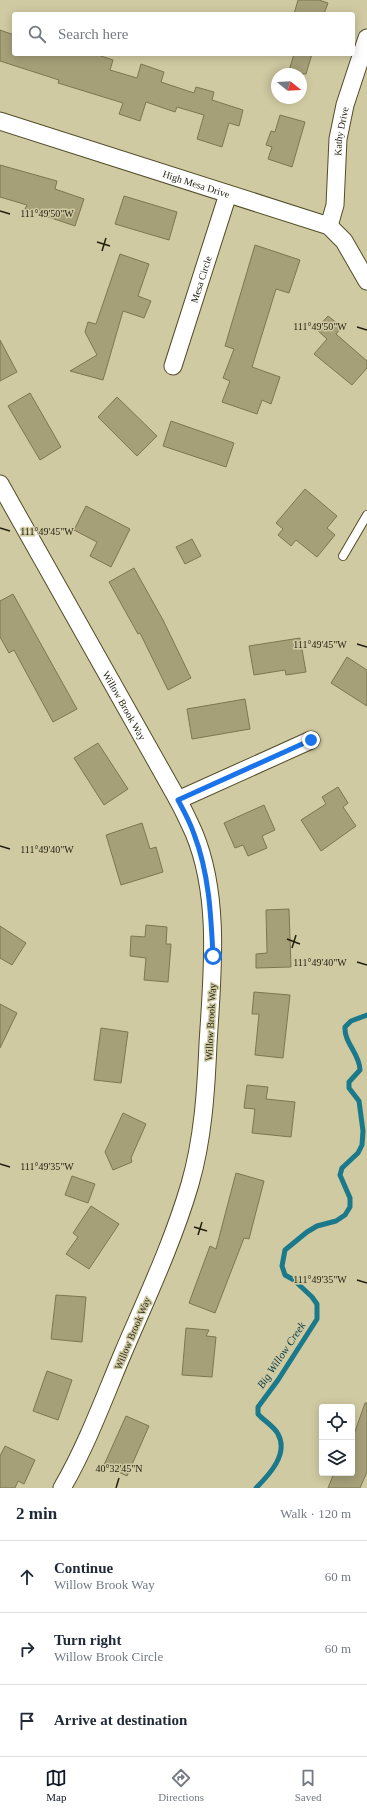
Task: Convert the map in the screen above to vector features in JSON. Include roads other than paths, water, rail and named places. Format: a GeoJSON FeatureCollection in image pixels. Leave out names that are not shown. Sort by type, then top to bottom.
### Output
{"type":"FeatureCollection","features":[{"type":"Feature","properties":{"kind":"street","name":"Kathy Drive"},"geometry":{"type":"LineString","coordinates":[[329,226],[335,205],[338,139],[343,112],[367,38]]}},
{"type":"Feature","properties":{"kind":"street","name":"High Mesa Drive"},"geometry":{"type":"LineString","coordinates":[[0,121],[329,226],[344,241],[367,280]]}},
{"type":"Feature","properties":{"kind":"street","name":"Mesa Circle"},"geometry":{"type":"LineString","coordinates":[[173,366],[228,194]]}},
{"type":"Feature","properties":{"kind":"street","name":"Willow Brook Way"},"geometry":{"type":"LineString","coordinates":[[0,484],[178,800],[194,834],[205,871],[211,912],[213,956],[206,1084],[201,1134],[191,1183],[175,1231],[84,1445],[62,1488]]}},
{"type":"Feature","properties":{"kind":"street"},"geometry":{"type":"LineString","coordinates":[[178,800],[311,740]]}},
{"type":"Feature","properties":{"kind":"lane"},"geometry":{"type":"LineString","coordinates":[[343,556],[367,515]]}},
{"type":"Feature","properties":{"kind":"waterway","name":"Big Willow Creek"},"geometry":{"type":"LineString","coordinates":[[256,1488],[276,1464],[281,1449],[281,1442],[278,1434],[274,1428],[258,1414],[258,1407],[278,1380],[317,1319],[317,1304],[312,1297],[294,1280],[285,1275],[282,1266],[285,1250],[317,1226],[336,1221],[345,1215],[350,1207],[350,1198],[340,1175],[342,1168],[358,1153],[362,1145],[363,1131],[359,1101],[349,1088],[349,1082],[360,1070],[359,1064],[345,1033],[345,1027],[351,1021],[367,1015]]}}]}
